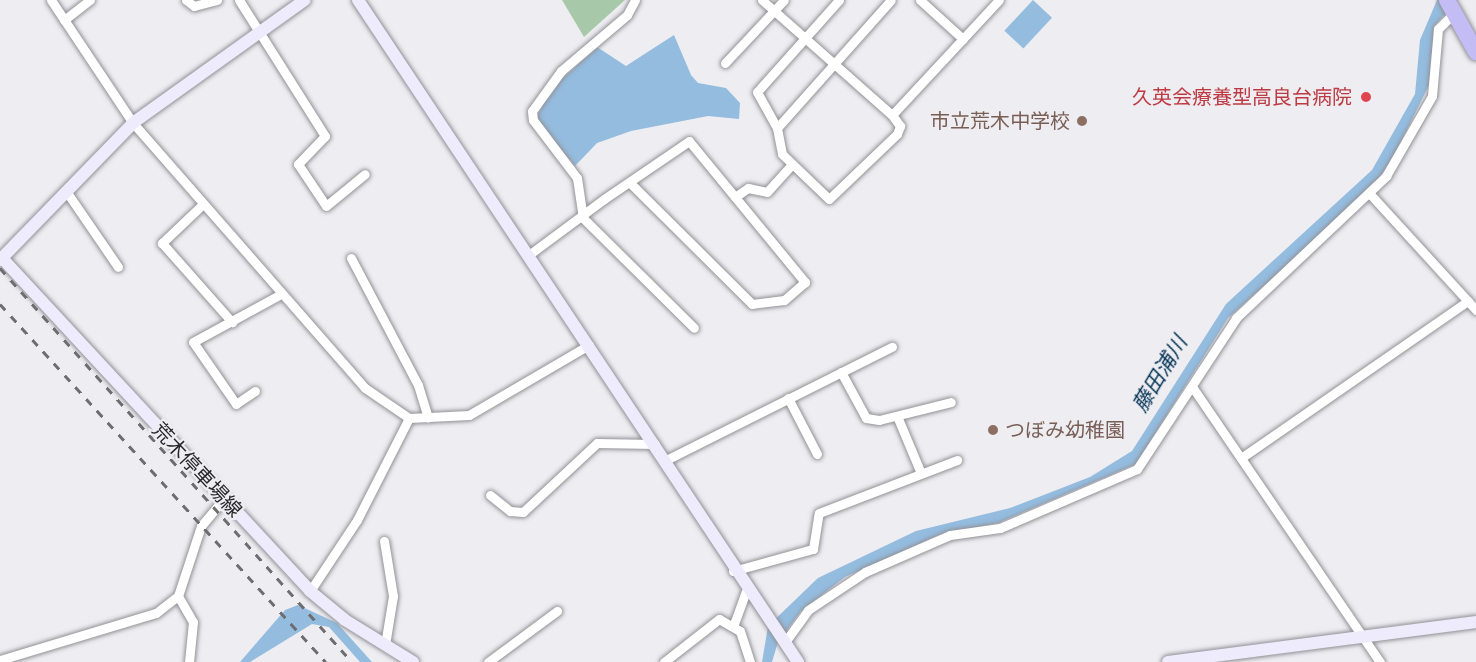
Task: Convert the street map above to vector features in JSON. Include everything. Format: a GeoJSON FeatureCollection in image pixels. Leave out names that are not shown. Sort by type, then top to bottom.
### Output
{"type":"FeatureCollection","features":[{"type":"Feature","properties":{"kind":"highway"},"geometry":{"type":"LineString","coordinates":[[1451,7],[1476,52]]}},
{"type":"Feature","properties":{"kind":"street"},"geometry":{"type":"LineString","coordinates":[[51,0],[133,123],[365,388],[409,418],[469,415],[589,345]]}},
{"type":"Feature","properties":{"kind":"street"},"geometry":{"type":"LineString","coordinates":[[64,20],[90,0]]}},
{"type":"Feature","properties":{"kind":"street"},"geometry":{"type":"LineString","coordinates":[[186,0],[195,6],[217,0]]}},
{"type":"Feature","properties":{"kind":"street"},"geometry":{"type":"LineString","coordinates":[[239,0],[262,30],[325,136],[298,164],[326,206],[365,174]]}},
{"type":"Feature","properties":{"kind":"street"},"geometry":{"type":"LineString","coordinates":[[1,259],[133,123],[306,0]]}},
{"type":"Feature","properties":{"kind":"street"},"geometry":{"type":"LineString","coordinates":[[358,0],[655,444],[733,571],[798,662]]}},
{"type":"Feature","properties":{"kind":"street"},"geometry":{"type":"LineString","coordinates":[[635,0],[627,15],[561,71],[532,111],[542,135],[577,178],[583,218],[694,328]]}},
{"type":"Feature","properties":{"kind":"street"},"geometry":{"type":"LineString","coordinates":[[762,0],[805,39],[834,65],[892,115],[900,126],[897,134],[838,196],[829,199],[782,154],[777,128],[757,92],[805,39],[839,0]]}},
{"type":"Feature","properties":{"kind":"street"},"geometry":{"type":"LineString","coordinates":[[725,63],[784,0]]}},
{"type":"Feature","properties":{"kind":"street"},"geometry":{"type":"LineString","coordinates":[[777,128],[891,0]]}},
{"type":"Feature","properties":{"kind":"street"},"geometry":{"type":"LineString","coordinates":[[920,0],[963,39]]}},
{"type":"Feature","properties":{"kind":"street"},"geometry":{"type":"LineString","coordinates":[[892,115],[999,0]]}},
{"type":"Feature","properties":{"kind":"street"},"geometry":{"type":"LineString","coordinates":[[784,642],[831,590],[864,572],[950,535],[1000,528],[1137,469],[1193,388],[1240,313],[1371,195],[1432,96],[1438,29],[1451,7]]}},
{"type":"Feature","properties":{"kind":"street"},"geometry":{"type":"LineString","coordinates":[[530,254],[689,141],[805,282],[784,300],[752,304],[630,183]]}},
{"type":"Feature","properties":{"kind":"street"},"geometry":{"type":"LineString","coordinates":[[735,197],[748,188],[767,192],[791,165]]}},
{"type":"Feature","properties":{"kind":"street"},"geometry":{"type":"LineString","coordinates":[[66,191],[118,267]]}},
{"type":"Feature","properties":{"kind":"street"},"geometry":{"type":"LineString","coordinates":[[1371,195],[1476,310]]}},
{"type":"Feature","properties":{"kind":"street"},"geometry":{"type":"LineString","coordinates":[[203,204],[162,243],[232,322]]}},
{"type":"Feature","properties":{"kind":"street"},"geometry":{"type":"LineString","coordinates":[[351,258],[418,386],[428,417]]}},
{"type":"Feature","properties":{"kind":"street","name":"荒木停車場線"},"geometry":{"type":"LineString","coordinates":[[1,259],[310,591],[385,645],[413,662]]}},
{"type":"Feature","properties":{"kind":"street"},"geometry":{"type":"LineString","coordinates":[[255,391],[236,404],[193,342],[281,294]]}},
{"type":"Feature","properties":{"kind":"street"},"geometry":{"type":"LineString","coordinates":[[1241,458],[1468,301]]}},
{"type":"Feature","properties":{"kind":"street"},"geometry":{"type":"LineString","coordinates":[[664,461],[892,347]]}},
{"type":"Feature","properties":{"kind":"street"},"geometry":{"type":"LineString","coordinates":[[841,372],[866,418],[897,416],[951,402]]}},
{"type":"Feature","properties":{"kind":"street"},"geometry":{"type":"LineString","coordinates":[[1193,388],[1380,662]]}},
{"type":"Feature","properties":{"kind":"street"},"geometry":{"type":"LineString","coordinates":[[788,398],[817,454]]}},
{"type":"Feature","properties":{"kind":"street"},"geometry":{"type":"LineString","coordinates":[[897,416],[920,471]]}},
{"type":"Feature","properties":{"kind":"street"},"geometry":{"type":"LineString","coordinates":[[310,591],[357,520],[409,418]]}},
{"type":"Feature","properties":{"kind":"street"},"geometry":{"type":"LineString","coordinates":[[490,495],[510,511],[523,512],[597,443],[655,444]]}},
{"type":"Feature","properties":{"kind":"street"},"geometry":{"type":"LineString","coordinates":[[733,571],[813,549],[819,513],[920,471],[957,460]]}},
{"type":"Feature","properties":{"kind":"street"},"geometry":{"type":"LineString","coordinates":[[0,660],[156,613],[178,596],[198,534],[224,499]]}},
{"type":"Feature","properties":{"kind":"street"},"geometry":{"type":"LineString","coordinates":[[384,541],[393,597],[385,645]]}},
{"type":"Feature","properties":{"kind":"street"},"geometry":{"type":"LineString","coordinates":[[747,589],[734,624],[750,662]]}},
{"type":"Feature","properties":{"kind":"street"},"geometry":{"type":"LineString","coordinates":[[178,596],[193,622],[189,662]]}},
{"type":"Feature","properties":{"kind":"street"},"geometry":{"type":"LineString","coordinates":[[488,662],[557,611]]}},
{"type":"Feature","properties":{"kind":"street"},"geometry":{"type":"LineString","coordinates":[[664,662],[719,619],[734,624]]}},
{"type":"Feature","properties":{"kind":"street"},"geometry":{"type":"LineString","coordinates":[[1168,662],[1476,622]]}},
{"type":"Feature","properties":{"kind":"green space"},"geometry":{"type":"Polygon","coordinates":[[[562,0],[625,0],[584,37],[562,0]]]}},
{"type":"Feature","properties":{"kind":"water"},"geometry":{"type":"Polygon","coordinates":[[[1033,0],[1052,18],[1023,48],[1004,31],[1033,0]]]}},
{"type":"Feature","properties":{"kind":"water"},"geometry":{"type":"Polygon","coordinates":[[[1437,0],[1458,0],[1434,26],[1430,83],[1393,158],[1368,193],[1228,318],[1136,464],[998,523],[941,534],[845,577],[801,611],[778,642],[772,662],[762,662],[768,626],[818,578],[916,531],[1010,508],[1090,477],[1132,451],[1226,304],[1372,170],[1415,94],[1420,40],[1437,0]]]}},
{"type":"Feature","properties":{"kind":"water"},"geometry":{"type":"Polygon","coordinates":[[[674,35],[691,75],[698,83],[726,88],[740,103],[739,119],[708,116],[631,131],[597,143],[575,166],[535,120],[552,88],[597,47],[626,66],[674,35]]]}},
{"type":"Feature","properties":{"kind":"water"},"geometry":{"type":"Polygon","coordinates":[[[298,605],[337,623],[372,662],[360,662],[329,627],[312,624],[250,662],[240,662],[285,610],[298,605]]]}},
{"type":"Feature","properties":{"kind":"railway"},"geometry":{"type":"LineString","coordinates":[[0,268],[352,662]]}},
{"type":"Feature","properties":{"kind":"railway"},"geometry":{"type":"LineString","coordinates":[[0,304],[326,662]]}},
{"type":"Feature","properties":{"kind":"place","name":"久英会療養型高良台病院"},"geometry":{"type":"Point","coordinates":[1366,97]}},
{"type":"Feature","properties":{"kind":"place","name":"市立荒木中学校"},"geometry":{"type":"Point","coordinates":[1082,121]}},
{"type":"Feature","properties":{"kind":"place","name":"つぼみ幼稚園"},"geometry":{"type":"Point","coordinates":[993,430]}},
{"type":"Feature","properties":{"kind":"water label","name":"藤田浦川"},"geometry":{"type":"Point","coordinates":[1160,374]}}]}
